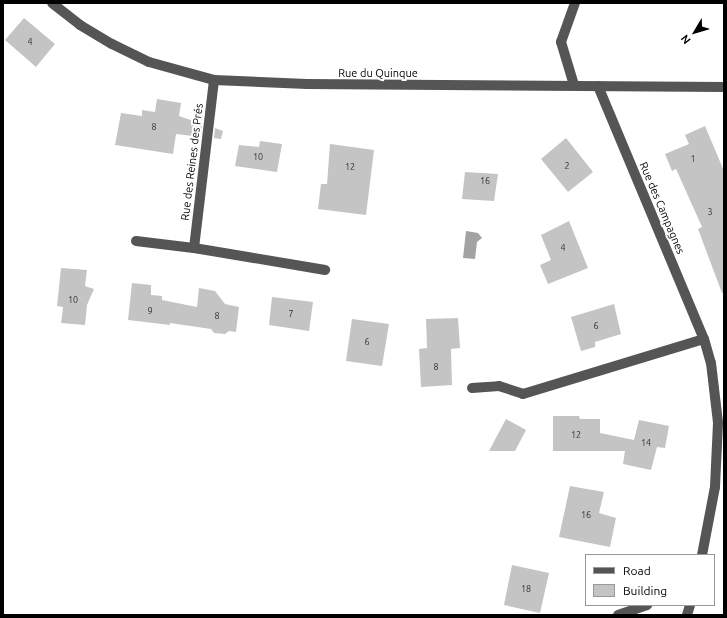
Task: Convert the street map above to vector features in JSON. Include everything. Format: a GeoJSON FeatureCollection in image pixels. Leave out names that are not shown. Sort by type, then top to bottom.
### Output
{"type":"FeatureCollection","features":[{"type":"Feature","properties":{"kind":"street","name":"Rue du Quinque"},"geometry":{"type":"LineString","coordinates":[[52,3],[80,25],[112,44],[149,62],[214,80],[307,84],[724,87]]}},
{"type":"Feature","properties":{"kind":"street"},"geometry":{"type":"LineString","coordinates":[[574,85],[561,42],[575,3]]}},
{"type":"Feature","properties":{"kind":"street","name":"Rue des Reines des Prés"},"geometry":{"type":"LineString","coordinates":[[194,248],[214,80]]}},
{"type":"Feature","properties":{"kind":"street","name":"Rue des Campagnes"},"geometry":{"type":"LineString","coordinates":[[598,86],[704,339],[711,363],[718,423],[714,486],[702,554]]}},
{"type":"Feature","properties":{"kind":"street"},"geometry":{"type":"LineString","coordinates":[[136,241],[194,248],[325,270]]}},
{"type":"Feature","properties":{"kind":"street"},"geometry":{"type":"LineString","coordinates":[[472,388],[499,386],[523,394],[704,339]]}},
{"type":"Feature","properties":{"kind":"street"},"geometry":{"type":"LineString","coordinates":[[618,615],[644,606]]}},
{"type":"Feature","properties":{"kind":"shaded area"},"geometry":{"type":"Polygon","coordinates":[[[466,231],[478,233],[482,238],[477,242],[475,259],[463,258],[466,231]]]}},
{"type":"Feature","properties":{"kind":"building"},"geometry":{"type":"Polygon","coordinates":[[[24,18],[55,44],[36,67],[5,40],[24,18]]]}},
{"type":"Feature","properties":{"kind":"building"},"geometry":{"type":"Polygon","coordinates":[[[157,99],[181,103],[179,116],[202,124],[201,137],[176,134],[173,154],[115,145],[121,113],[142,116],[142,110],[155,112],[157,99]]]}},
{"type":"Feature","properties":{"kind":"building"},"geometry":{"type":"Polygon","coordinates":[[[705,126],[724,171],[724,292],[722,293],[698,229],[702,227],[676,169],[672,171],[665,154],[689,144],[685,135],[705,126]]]}},
{"type":"Feature","properties":{"kind":"building"},"geometry":{"type":"Polygon","coordinates":[[[215,128],[223,131],[221,139],[214,138],[215,128]]]}},
{"type":"Feature","properties":{"kind":"building"},"geometry":{"type":"Polygon","coordinates":[[[566,138],[593,172],[568,192],[541,159],[566,138]]]}},
{"type":"Feature","properties":{"kind":"building"},"geometry":{"type":"Polygon","coordinates":[[[260,141],[282,144],[277,172],[235,166],[239,145],[259,147],[260,141]]]}},
{"type":"Feature","properties":{"kind":"building"},"geometry":{"type":"Polygon","coordinates":[[[330,144],[374,150],[366,215],[318,209],[321,184],[327,184],[330,144]]]}},
{"type":"Feature","properties":{"kind":"building"},"geometry":{"type":"Polygon","coordinates":[[[465,172],[498,174],[494,201],[462,199],[465,172]]]}},
{"type":"Feature","properties":{"kind":"building"},"geometry":{"type":"Polygon","coordinates":[[[569,221],[588,268],[548,284],[540,265],[551,260],[541,235],[569,221]]]}},
{"type":"Feature","properties":{"kind":"building"},"geometry":{"type":"Polygon","coordinates":[[[61,268],[87,270],[85,286],[94,289],[87,305],[85,325],[61,323],[63,307],[57,306],[61,268]]]}},
{"type":"Feature","properties":{"kind":"building"},"geometry":{"type":"Polygon","coordinates":[[[132,283],[151,285],[151,295],[162,296],[162,300],[197,307],[199,288],[215,291],[225,304],[239,307],[236,332],[229,331],[225,334],[214,333],[211,329],[170,323],[170,325],[128,320],[132,283]]]}},
{"type":"Feature","properties":{"kind":"building"},"geometry":{"type":"Polygon","coordinates":[[[272,297],[313,302],[309,331],[269,325],[272,297]]]}},
{"type":"Feature","properties":{"kind":"building"},"geometry":{"type":"Polygon","coordinates":[[[614,304],[621,334],[595,342],[595,347],[581,351],[571,317],[614,304]]]}},
{"type":"Feature","properties":{"kind":"building"},"geometry":{"type":"Polygon","coordinates":[[[458,318],[460,348],[451,349],[452,385],[421,387],[419,349],[427,348],[426,319],[458,318]]]}},
{"type":"Feature","properties":{"kind":"building"},"geometry":{"type":"Polygon","coordinates":[[[352,319],[389,324],[382,366],[346,361],[352,319]]]}},
{"type":"Feature","properties":{"kind":"building"},"geometry":{"type":"Polygon","coordinates":[[[553,416],[579,416],[580,419],[600,419],[600,433],[634,440],[639,420],[669,426],[665,448],[657,447],[651,470],[623,464],[625,451],[553,451],[553,416]]]}},
{"type":"Feature","properties":{"kind":"building"},"geometry":{"type":"Polygon","coordinates":[[[506,419],[526,430],[515,451],[489,451],[506,419]]]}},
{"type":"Feature","properties":{"kind":"building"},"geometry":{"type":"Polygon","coordinates":[[[570,486],[604,492],[599,513],[616,518],[610,547],[559,537],[570,486]]]}},
{"type":"Feature","properties":{"kind":"building"},"geometry":{"type":"Polygon","coordinates":[[[512,565],[549,573],[540,613],[504,605],[512,565]]]}}]}
